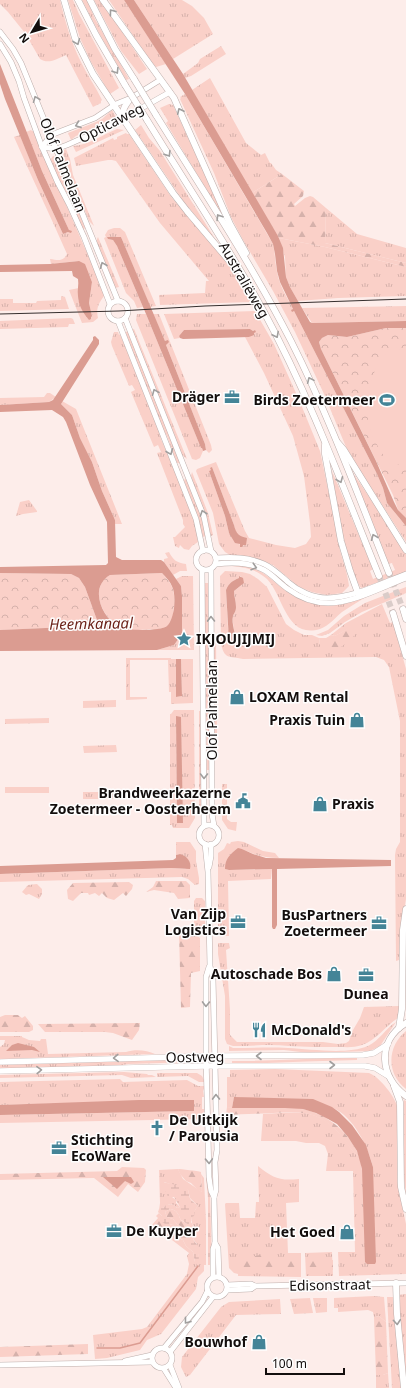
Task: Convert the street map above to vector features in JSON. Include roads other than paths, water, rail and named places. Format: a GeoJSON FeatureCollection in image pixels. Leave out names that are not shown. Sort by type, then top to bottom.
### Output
{"type":"FeatureCollection","features":[{"type":"Feature","properties":{"kind":"main road"},"geometry":{"type":"LineString","coordinates":[[64,0],[75,38],[84,57],[93,74],[122,119],[187,211],[233,267],[244,277]]}},
{"type":"Feature","properties":{"kind":"main road","name":"Australiëweg"},"geometry":{"type":"LineString","coordinates":[[78,0],[125,85],[244,277],[264,312],[304,392],[379,576]]}},
{"type":"Feature","properties":{"kind":"main road","name":"Australiëweg"},"geometry":{"type":"LineString","coordinates":[[90,0],[115,49],[247,262],[291,341],[336,441],[389,573]]}},
{"type":"Feature","properties":{"kind":"main road"},"geometry":{"type":"LineString","coordinates":[[103,0],[174,98],[230,224],[245,252],[247,262]]}},
{"type":"Feature","properties":{"kind":"main road"},"geometry":{"type":"LineString","coordinates":[[122,119],[122,112],[131,98]]}},
{"type":"Feature","properties":{"kind":"main road"},"geometry":{"type":"LineString","coordinates":[[336,441],[344,450],[406,550]]}},
{"type":"Feature","properties":{"kind":"main road"},"geometry":{"type":"LineString","coordinates":[[326,444],[325,454],[341,541],[359,594]]}},
{"type":"Feature","properties":{"kind":"main road"},"geometry":{"type":"LineString","coordinates":[[403,609],[406,619]]}},
{"type":"Feature","properties":{"kind":"main road"},"geometry":{"type":"LineString","coordinates":[[393,613],[406,656]]}},
{"type":"Feature","properties":{"kind":"main road"},"geometry":{"type":"LineString","coordinates":[[399,1028],[402,1009],[403,930],[406,909]]}},
{"type":"Feature","properties":{"kind":"main road"},"geometry":{"type":"LineString","coordinates":[[406,1023],[392,1035],[388,1044],[385,1060],[388,1076],[394,1086],[400,1102],[401,1187],[406,1209]]}},
{"type":"Feature","properties":{"kind":"main road","name":"Oostweg"},"geometry":{"type":"LineString","coordinates":[[0,1062],[206,1056],[363,1055],[379,1051],[388,1044]]}},
{"type":"Feature","properties":{"kind":"main road","name":"Oostweg"},"geometry":{"type":"LineString","coordinates":[[0,1071],[206,1066],[365,1066],[375,1068],[388,1076]]}},
{"type":"Feature","properties":{"kind":"main road"},"geometry":{"type":"LineString","coordinates":[[394,1086],[406,1096]]}},
{"type":"Feature","properties":{"kind":"main road"},"geometry":{"type":"LineString","coordinates":[[396,1283],[397,1314],[404,1388]]}},
{"type":"Feature","properties":{"kind":"street","name":"Olof Palmelaan"},"geometry":{"type":"LineString","coordinates":[[0,32],[13,49],[21,63],[118,301]]}},
{"type":"Feature","properties":{"kind":"street","name":"Olof Palmelaan"},"geometry":{"type":"LineString","coordinates":[[0,44],[11,62],[42,147],[84,238],[110,304]]}},
{"type":"Feature","properties":{"kind":"street","name":"Opticaweg"},"geometry":{"type":"LineString","coordinates":[[51,135],[95,118],[160,80]]}},
{"type":"Feature","properties":{"kind":"street","name":"Opticaweg"},"geometry":{"type":"LineString","coordinates":[[56,149],[110,126],[170,92]]}},
{"type":"Feature","properties":{"kind":"street"},"geometry":{"type":"LineString","coordinates":[[51,135],[42,147],[56,149]]}},
{"type":"Feature","properties":{"kind":"street"},"geometry":{"type":"LineString","coordinates":[[118,301],[125,304],[127,314],[124,318],[118,321],[109,316],[108,308],[110,304],[118,301]]}},
{"type":"Feature","properties":{"kind":"street"},"geometry":{"type":"LineString","coordinates":[[124,318],[204,517],[211,551],[216,558],[216,564],[211,570],[202,569],[196,561],[198,556],[203,551],[211,551]]}},
{"type":"Feature","properties":{"kind":"street"},"geometry":{"type":"LineString","coordinates":[[118,321],[196,519],[203,551]]}},
{"type":"Feature","properties":{"kind":"street"},"geometry":{"type":"LineString","coordinates":[[216,558],[240,557],[265,564],[295,587],[313,596],[326,598],[359,594],[406,578]]}},
{"type":"Feature","properties":{"kind":"street"},"geometry":{"type":"LineString","coordinates":[[216,564],[238,563],[252,565],[268,573],[299,596],[312,601],[327,603],[342,602],[406,574]]}},
{"type":"Feature","properties":{"kind":"street","name":"Olof Palmelaan"},"geometry":{"type":"LineString","coordinates":[[202,569],[204,826]]}},
{"type":"Feature","properties":{"kind":"street","name":"Olof Palmelaan"},"geometry":{"type":"LineString","coordinates":[[211,570],[212,807],[214,826]]}},
{"type":"Feature","properties":{"kind":"street"},"geometry":{"type":"LineString","coordinates":[[207,824],[214,826],[219,835],[216,841],[211,844],[205,844],[200,841],[198,835],[200,830],[207,824]]}},
{"type":"Feature","properties":{"kind":"street"},"geometry":{"type":"LineString","coordinates":[[164,1348],[197,1308],[207,1292],[207,1284],[213,1277],[213,1249],[215,1243],[214,1197],[216,1190],[215,1162],[217,1150],[213,979],[210,966],[208,872],[205,844]]}},
{"type":"Feature","properties":{"kind":"street"},"geometry":{"type":"LineString","coordinates":[[208,872],[211,856],[211,844]]}},
{"type":"Feature","properties":{"kind":"street"},"geometry":{"type":"LineString","coordinates":[[210,966],[206,977],[206,1066],[209,1177],[211,1190],[214,1197]]}},
{"type":"Feature","properties":{"kind":"street"},"geometry":{"type":"LineString","coordinates":[[215,1243],[218,1248],[219,1277]]}},
{"type":"Feature","properties":{"kind":"street"},"geometry":{"type":"LineString","coordinates":[[207,1292],[213,1297],[218,1298],[223,1296],[227,1287],[224,1280],[219,1277],[213,1277]]}},
{"type":"Feature","properties":{"kind":"street","name":"Edisonstraat"},"geometry":{"type":"LineString","coordinates":[[227,1287],[250,1289],[255,1286],[406,1283]]}},
{"type":"Feature","properties":{"kind":"street"},"geometry":{"type":"LineString","coordinates":[[170,1352],[213,1297]]}},
{"type":"Feature","properties":{"kind":"street"},"geometry":{"type":"LineString","coordinates":[[170,1365],[164,1369],[158,1368],[152,1362],[152,1355],[156,1349],[164,1348],[170,1352],[172,1358],[170,1365],[179,1388]]}},
{"type":"Feature","properties":{"kind":"street"},"geometry":{"type":"LineString","coordinates":[[124,1362],[152,1355]]}},
{"type":"Feature","properties":{"kind":"street"},"geometry":{"type":"LineString","coordinates":[[0,1365],[152,1362]]}},
{"type":"Feature","properties":{"kind":"street"},"geometry":{"type":"LineString","coordinates":[[164,1369],[176,1388]]}},
{"type":"Feature","properties":{"kind":"waterway"},"geometry":{"type":"LineString","coordinates":[[97,1348],[120,1348],[140,1343],[198,1266]]}},
{"type":"Feature","properties":{"kind":"tunnel"},"geometry":{"type":"LineString","coordinates":[[389,573],[403,609]]}},
{"type":"Feature","properties":{"kind":"tunnel"},"geometry":{"type":"LineString","coordinates":[[379,576],[393,613]]}},
{"type":"Feature","properties":{"kind":"tram line"},"geometry":{"type":"LineString","coordinates":[[0,314],[119,311],[205,306],[406,299]]}},
{"type":"Feature","properties":{"kind":"place","name":"Dräger"},"geometry":{"type":"Point","coordinates":[232,397]}},
{"type":"Feature","properties":{"kind":"place","name":"Birds Zoetermeer"},"geometry":{"type":"Point","coordinates":[387,400]}},
{"type":"Feature","properties":{"kind":"place","name":"IKJOUJIJMIJ"},"geometry":{"type":"Point","coordinates":[184,639]}},
{"type":"Feature","properties":{"kind":"place","name":"LOXAM Rental"},"geometry":{"type":"Point","coordinates":[237,697]}},
{"type":"Feature","properties":{"kind":"place","name":"Praxis Tuin"},"geometry":{"type":"Point","coordinates":[357,720]}},
{"type":"Feature","properties":{"kind":"place","name":"Brandweerkazerne Zoetermeer - Oosterheem"},"geometry":{"type":"Point","coordinates":[243,801]}},
{"type":"Feature","properties":{"kind":"place","name":"Praxis"},"geometry":{"type":"Point","coordinates":[320,804]}},
{"type":"Feature","properties":{"kind":"place","name":"Van Zijp Logistics"},"geometry":{"type":"Point","coordinates":[238,922]}},
{"type":"Feature","properties":{"kind":"place","name":"BusPartners Zoetermeer"},"geometry":{"type":"Point","coordinates":[379,923]}},
{"type":"Feature","properties":{"kind":"place","name":"Autoschade Bos"},"geometry":{"type":"Point","coordinates":[334,974]}},
{"type":"Feature","properties":{"kind":"place","name":"Dunea"},"geometry":{"type":"Point","coordinates":[366,975]}},
{"type":"Feature","properties":{"kind":"place","name":"McDonald's"},"geometry":{"type":"Point","coordinates":[259,1030]}},
{"type":"Feature","properties":{"kind":"place","name":"De Uitkijk / Parousia"},"geometry":{"type":"Point","coordinates":[157,1128]}},
{"type":"Feature","properties":{"kind":"place","name":"Stichting EcoWare"},"geometry":{"type":"Point","coordinates":[59,1148]}},
{"type":"Feature","properties":{"kind":"place","name":"De Kuyper"},"geometry":{"type":"Point","coordinates":[114,1231]}},
{"type":"Feature","properties":{"kind":"place","name":"Het Goed"},"geometry":{"type":"Point","coordinates":[347,1232]}},
{"type":"Feature","properties":{"kind":"place","name":"Bouwhof"},"geometry":{"type":"Point","coordinates":[259,1342]}},
{"type":"Feature","properties":{"kind":"water label","name":"Heemkanaal"},"geometry":{"type":"Point","coordinates":[91,624]}}]}
